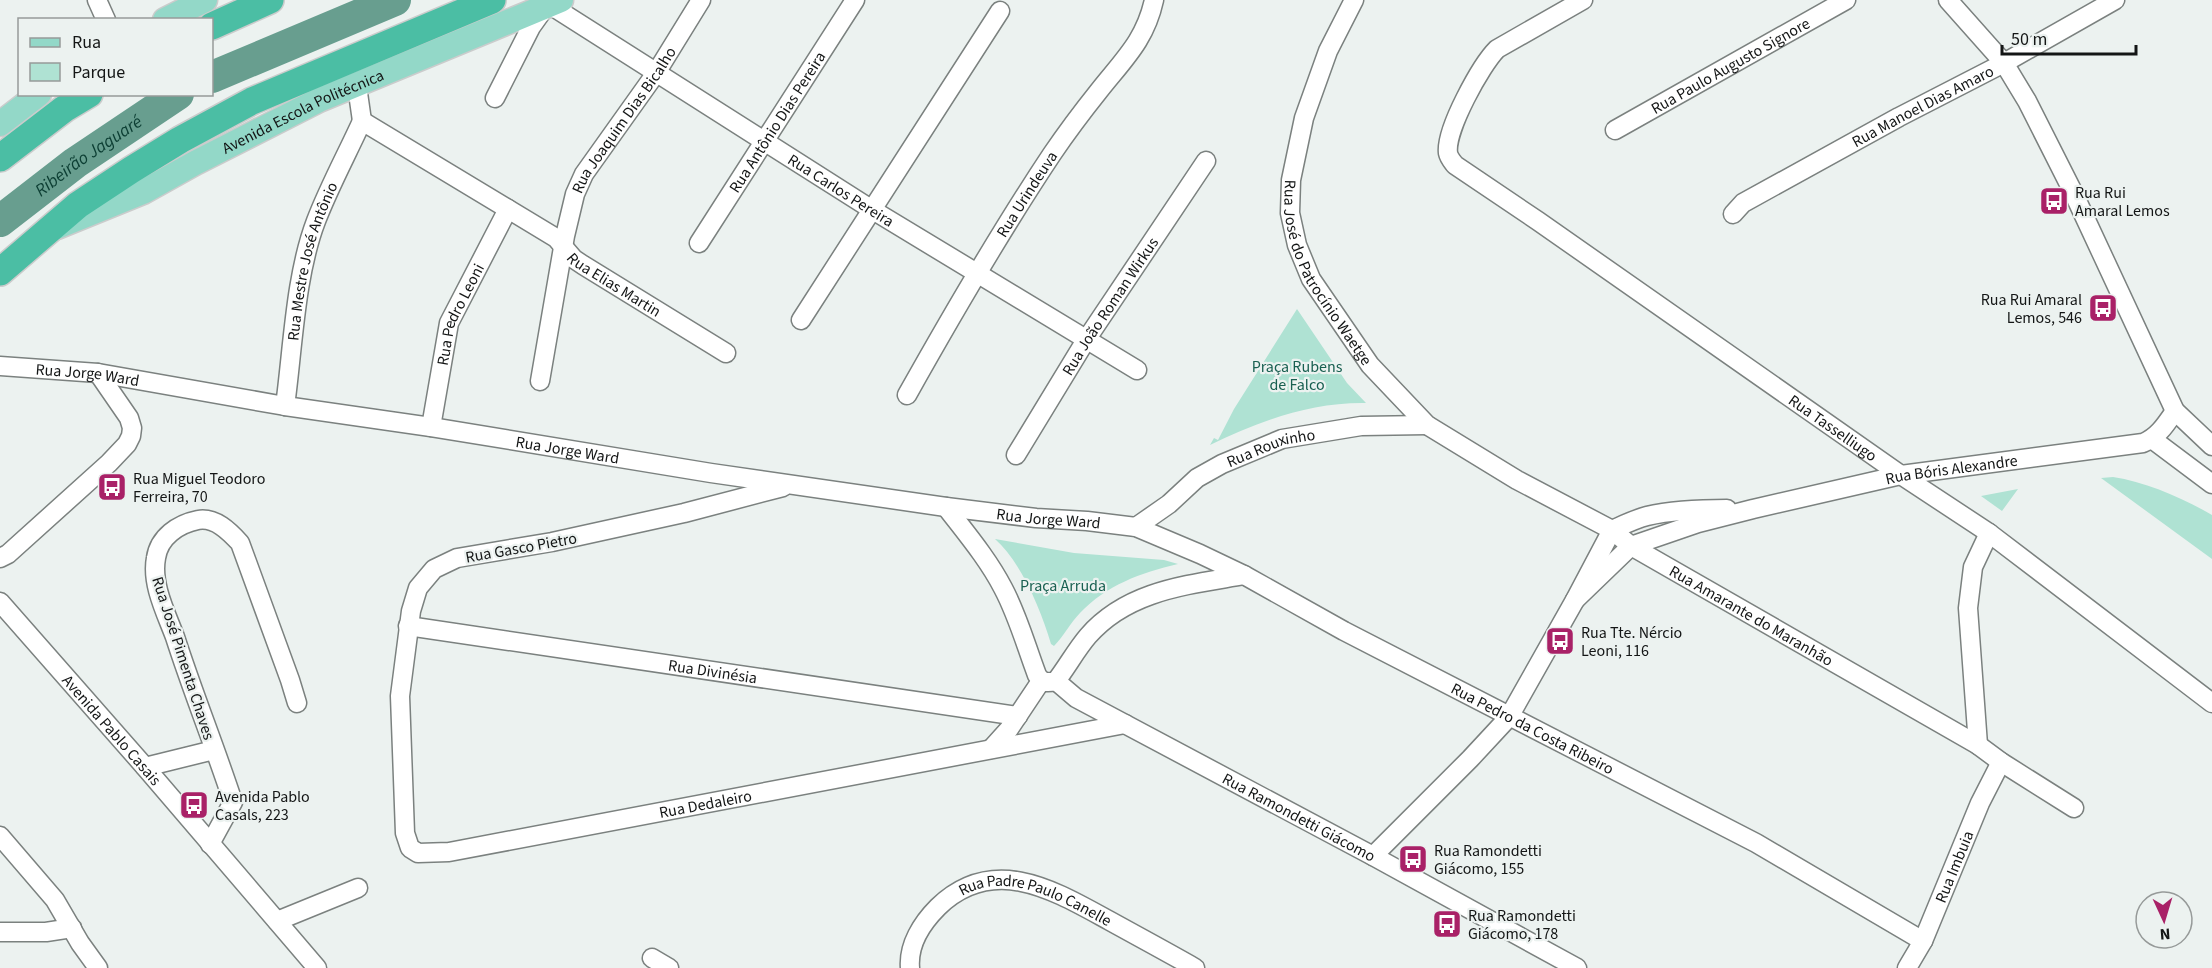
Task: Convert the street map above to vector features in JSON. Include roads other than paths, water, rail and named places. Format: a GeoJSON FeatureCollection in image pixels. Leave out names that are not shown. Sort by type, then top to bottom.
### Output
{"type":"FeatureCollection","features":[{"type":"Feature","properties":{"kind":"highway"},"geometry":{"type":"LineString","coordinates":[[213,26],[270,0]]}},
{"type":"Feature","properties":{"kind":"highway","name":"Avenida Escola Politécnica"},"geometry":{"type":"LineString","coordinates":[[0,272],[78,205],[180,140],[252,101],[492,0]]}},
{"type":"Feature","properties":{"kind":"highway"},"geometry":{"type":"LineString","coordinates":[[0,158],[64,109],[86,96]]}},
{"type":"Feature","properties":{"kind":"main road"},"geometry":{"type":"LineString","coordinates":[[169,18],[205,0]]}},
{"type":"Feature","properties":{"kind":"main road","name":"Avenida Escola Politécnica"},"geometry":{"type":"LineString","coordinates":[[47,231],[143,192],[319,100],[552,4]]}},
{"type":"Feature","properties":{"kind":"main road"},"geometry":{"type":"LineString","coordinates":[[0,124],[36,96]]}},
{"type":"Feature","properties":{"kind":"street"},"geometry":{"type":"LineString","coordinates":[[97,0],[105,18]]}},
{"type":"Feature","properties":{"kind":"street","name":"Rua Joaquim Dias Bicalho"},"geometry":{"type":"LineString","coordinates":[[540,381],[575,194],[584,174],[656,73],[701,0]]}},
{"type":"Feature","properties":{"kind":"street","name":"Rua Antônio Dias Pereira"},"geometry":{"type":"LineString","coordinates":[[699,243],[855,0]]}},
{"type":"Feature","properties":{"kind":"street","name":"Rua Urindeuva"},"geometry":{"type":"LineString","coordinates":[[907,395],[976,272],[1081,113],[1141,39],[1154,0]]}},
{"type":"Feature","properties":{"kind":"street","name":"Rua José do Patrocínio Waetge"},"geometry":{"type":"LineString","coordinates":[[1354,0],[1328,51],[1304,118],[1291,180],[1290,213],[1297,245],[1311,279],[1328,306],[1370,365],[1427,425]]}},
{"type":"Feature","properties":{"kind":"street","name":"Rua Tasselliugo"},"geometry":{"type":"LineString","coordinates":[[1583,0],[1497,49],[1487,60],[1463,104],[1449,140],[1448,154],[1455,165],[1901,476],[1989,533],[2212,703]]}},
{"type":"Feature","properties":{"kind":"street","name":"Rua Paulo Augusto Signore"},"geometry":{"type":"LineString","coordinates":[[1615,130],[1846,0]]}},
{"type":"Feature","properties":{"kind":"street"},"geometry":{"type":"LineString","coordinates":[[1948,0],[2004,63],[2027,101],[2073,192],[2175,411],[2212,446]]}},
{"type":"Feature","properties":{"kind":"street","name":"Rua Manoel Dias Amaro"},"geometry":{"type":"LineString","coordinates":[[1733,214],[1743,203],[1899,117],[2004,63],[2115,0]]}},
{"type":"Feature","properties":{"kind":"street"},"geometry":{"type":"LineString","coordinates":[[495,98],[531,27],[552,4]]}},
{"type":"Feature","properties":{"kind":"street","name":"Rua Carlos Pereira"},"geometry":{"type":"LineString","coordinates":[[552,4],[656,73],[871,209],[1137,370]]}},
{"type":"Feature","properties":{"kind":"street"},"geometry":{"type":"LineString","coordinates":[[801,320],[1000,11]]}},
{"type":"Feature","properties":{"kind":"street"},"geometry":{"type":"LineString","coordinates":[[357,86],[362,121],[508,209]]}},
{"type":"Feature","properties":{"kind":"street","name":"Rua Mestre José Antônio"},"geometry":{"type":"LineString","coordinates":[[285,406],[307,250],[316,222],[362,121]]}},
{"type":"Feature","properties":{"kind":"street","name":"Rua João Roman Wirkus"},"geometry":{"type":"LineString","coordinates":[[1016,455],[1086,340],[1206,161]]}},
{"type":"Feature","properties":{"kind":"street","name":"Rua Elias Martin"},"geometry":{"type":"LineString","coordinates":[[508,209],[556,238],[574,259],[583,265],[726,353]]}},
{"type":"Feature","properties":{"kind":"street","name":"Rua Pedro Leoni"},"geometry":{"type":"LineString","coordinates":[[431,427],[449,323],[508,209]]}},
{"type":"Feature","properties":{"kind":"street","name":"Rua Jorge Ward"},"geometry":{"type":"LineString","coordinates":[[0,366],[98,373],[285,406],[431,427],[711,473],[946,507],[1036,518],[1087,520],[1136,527]]}},
{"type":"Feature","properties":{"kind":"street"},"geometry":{"type":"LineString","coordinates":[[0,572],[4,556],[109,463],[127,444],[131,436],[132,428],[129,418],[98,373]]}},
{"type":"Feature","properties":{"kind":"street"},"geometry":{"type":"LineString","coordinates":[[2175,411],[2152,439],[2212,484]]}},
{"type":"Feature","properties":{"kind":"street","name":"Rua Rouxinho"},"geometry":{"type":"LineString","coordinates":[[1136,527],[1169,504],[1197,478],[1222,464],[1282,439],[1361,426],[1427,425]]}},
{"type":"Feature","properties":{"kind":"street","name":"Rua Amarante do Maranhão"},"geometry":{"type":"LineString","coordinates":[[1427,425],[1517,480],[1612,530],[1631,546],[1978,745],[2074,808]]}},
{"type":"Feature","properties":{"kind":"street","name":"Rua Bóris Alexandre"},"geometry":{"type":"LineString","coordinates":[[1631,546],[1753,509],[1901,476],[2130,445],[2152,439]]}},
{"type":"Feature","properties":{"kind":"street","name":"Rua Gasco Pietro"},"geometry":{"type":"LineString","coordinates":[[418,853],[410,848],[405,833],[400,696],[408,626],[418,588],[434,569],[457,558],[552,542],[640,523],[793,484]]}},
{"type":"Feature","properties":{"kind":"street"},"geometry":{"type":"LineString","coordinates":[[946,507],[993,570],[1017,618],[1034,669],[1048,681]]}},
{"type":"Feature","properties":{"kind":"street","name":"Rua Bóris Alexandre"},"geometry":{"type":"LineString","coordinates":[[1612,530],[1645,516],[1661,513],[1753,509]]}},
{"type":"Feature","properties":{"kind":"street","name":"Rua José Pimenta Chaves"},"geometry":{"type":"LineString","coordinates":[[210,844],[233,802],[156,580],[158,550],[166,537],[174,530],[193,521],[209,520],[224,527],[240,543],[297,703]]}},
{"type":"Feature","properties":{"kind":"street","name":"Rua Pedro da Costa Ribeiro"},"geometry":{"type":"LineString","coordinates":[[1136,527],[1244,575],[1344,631],[1756,843],[1923,941]]}},
{"type":"Feature","properties":{"kind":"street"},"geometry":{"type":"LineString","coordinates":[[1373,856],[1509,717],[1612,530]]}},
{"type":"Feature","properties":{"kind":"street"},"geometry":{"type":"LineString","coordinates":[[1978,745],[1968,608],[1973,567],[1989,533]]}},
{"type":"Feature","properties":{"kind":"street"},"geometry":{"type":"LineString","coordinates":[[1575,600],[1631,546]]}},
{"type":"Feature","properties":{"kind":"street"},"geometry":{"type":"LineString","coordinates":[[992,749],[1048,681],[1100,624],[1126,605],[1160,591],[1244,575]]}},
{"type":"Feature","properties":{"kind":"street","name":"Avenida Pablo Casais"},"geometry":{"type":"LineString","coordinates":[[1,601],[317,968]]}},
{"type":"Feature","properties":{"kind":"street","name":"Rua Divinésia"},"geometry":{"type":"LineString","coordinates":[[408,626],[1018,716]]}},
{"type":"Feature","properties":{"kind":"street","name":"Rua Ramondetti Giácomo"},"geometry":{"type":"LineString","coordinates":[[1048,681],[1577,968]]}},
{"type":"Feature","properties":{"kind":"street","name":"Rua Dedaleiro"},"geometry":{"type":"LineString","coordinates":[[418,853],[449,852],[1125,724]]}},
{"type":"Feature","properties":{"kind":"street","name":"Rua José Pimenta Chaves"},"geometry":{"type":"LineString","coordinates":[[146,767],[214,750]]}},
{"type":"Feature","properties":{"kind":"street","name":"Rua Imbuia"},"geometry":{"type":"LineString","coordinates":[[1907,968],[1923,941],[1980,803],[2001,762]]}},
{"type":"Feature","properties":{"kind":"street"},"geometry":{"type":"LineString","coordinates":[[0,836],[55,900],[98,968]]}},
{"type":"Feature","properties":{"kind":"street","name":"Rua Padre Paulo Canelle"},"geometry":{"type":"LineString","coordinates":[[910,968],[909,960],[916,935],[932,914],[948,898],[971,885],[994,880],[1026,882],[1056,892],[1195,968]]}},
{"type":"Feature","properties":{"kind":"street"},"geometry":{"type":"LineString","coordinates":[[277,921],[358,888]]}},
{"type":"Feature","properties":{"kind":"street"},"geometry":{"type":"LineString","coordinates":[[0,932],[46,932],[72,928]]}},
{"type":"Feature","properties":{"kind":"street"},"geometry":{"type":"LineString","coordinates":[[652,958],[669,968]]}},
{"type":"Feature","properties":{"kind":"waterway","name":"Ribeirão Jaguaré"},"geometry":{"type":"LineString","coordinates":[[213,77],[395,0]]}},
{"type":"Feature","properties":{"kind":"waterway","name":"Ribeirão Jaguaré"},"geometry":{"type":"LineString","coordinates":[[0,221],[75,163],[175,96]]}},
{"type":"Feature","properties":{"kind":"place","name":"Rua Rui Amaral Lemos"},"geometry":{"type":"Point","coordinates":[2054,201]}},
{"type":"Feature","properties":{"kind":"place","name":"Rua Rui Amaral Lemos, 546"},"geometry":{"type":"Point","coordinates":[2103,308]}},
{"type":"Feature","properties":{"kind":"place","name":"Rua Miguel Teodoro Ferreira, 70"},"geometry":{"type":"Point","coordinates":[112,487]}},
{"type":"Feature","properties":{"kind":"place","name":"Rua Tte. Nércio Leoni, 116"},"geometry":{"type":"Point","coordinates":[1560,641]}},
{"type":"Feature","properties":{"kind":"place","name":"Avenida Pablo Casals, 223"},"geometry":{"type":"Point","coordinates":[194,805]}},
{"type":"Feature","properties":{"kind":"place","name":"Rua Ramondetti Giácomo, 155"},"geometry":{"type":"Point","coordinates":[1413,859]}},
{"type":"Feature","properties":{"kind":"place","name":"Rua Ramondetti Giácomo, 178"},"geometry":{"type":"Point","coordinates":[1447,924]}},
{"type":"Feature","properties":{"kind":"park label","name":"Praça Rubens de Falco"},"geometry":{"type":"Point","coordinates":[1297,375]}},
{"type":"Feature","properties":{"kind":"park label","name":"Praça Arruda"},"geometry":{"type":"Point","coordinates":[1063,585]}}]}
